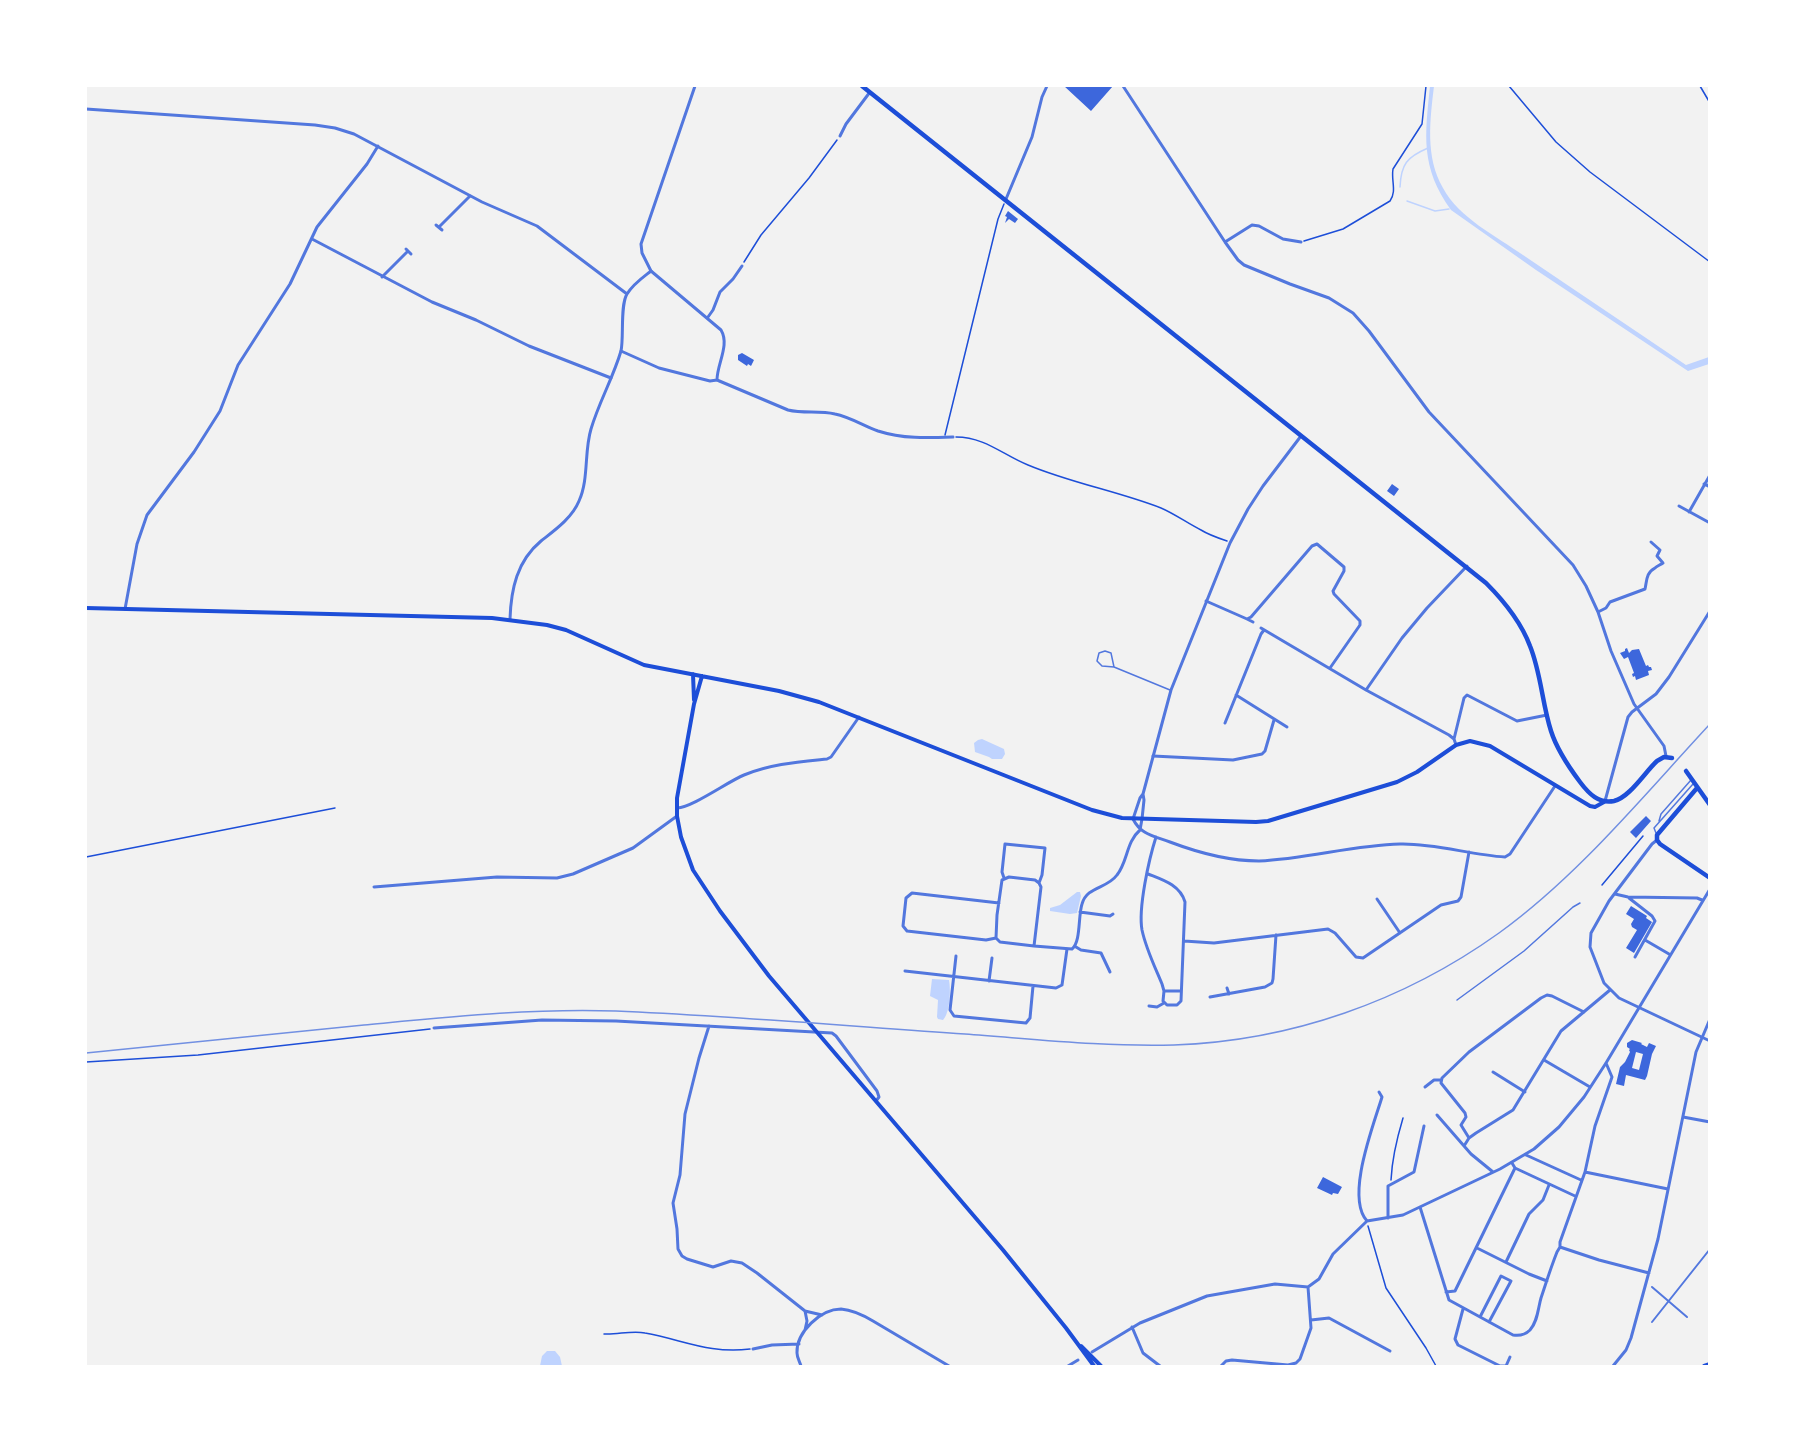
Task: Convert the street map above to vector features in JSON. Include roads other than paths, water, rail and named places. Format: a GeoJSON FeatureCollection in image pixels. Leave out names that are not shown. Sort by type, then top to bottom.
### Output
{"type":"FeatureCollection","features":[{"type":"Feature","properties":{"kind":"main road"},"geometry":{"type":"LineString","coordinates":[[862,86],[1467,566],[1497,594],[1512,613],[1524,634],[1536,663],[1556,743],[1566,763],[1590,794],[1605,801],[1623,797],[1653,765],[1666,756],[1672,758]]}},
{"type":"Feature","properties":{"kind":"main road"},"geometry":{"type":"LineString","coordinates":[[86,608],[342,613],[510,620],[557,628],[644,665],[787,693],[826,705],[1103,814],[1133,819],[1268,821],[1397,782],[1418,772],[1456,745],[1470,741],[1490,746],[1592,807],[1605,801]]}},
{"type":"Feature","properties":{"kind":"main road"},"geometry":{"type":"LineString","coordinates":[[693,674],[694,704]]}},
{"type":"Feature","properties":{"kind":"main road"},"geometry":{"type":"LineString","coordinates":[[702,676],[694,704],[677,808],[684,849],[700,882],[739,938],[1004,1250],[1077,1341],[1093,1365]]}},
{"type":"Feature","properties":{"kind":"main road"},"geometry":{"type":"LineString","coordinates":[[1686,771],[1710,806]]}},
{"type":"Feature","properties":{"kind":"main road"},"geometry":{"type":"LineString","coordinates":[[1694,783],[1657,837],[1660,844],[1710,878]]}},
{"type":"Feature","properties":{"kind":"main road"},"geometry":{"type":"LineString","coordinates":[[1077,1341],[1101,1366]]}},
{"type":"Feature","properties":{"kind":"main road"},"geometry":{"type":"LineString","coordinates":[[1704,1366],[1710,1364]]}},
{"type":"Feature","properties":{"kind":"street"},"geometry":{"type":"LineString","coordinates":[[695,86],[641,244],[642,253],[651,272],[719,326],[724,335],[724,346],[717,380]]}},
{"type":"Feature","properties":{"kind":"street"},"geometry":{"type":"LineString","coordinates":[[1005,200],[1032,137],[1047,86]]}},
{"type":"Feature","properties":{"kind":"street"},"geometry":{"type":"LineString","coordinates":[[1123,86],[1238,260],[1244,265],[1329,298],[1353,313],[1429,412],[1573,565],[1598,612],[1615,660],[1637,708],[1664,746],[1666,756]]}},
{"type":"Feature","properties":{"kind":"street"},"geometry":{"type":"LineString","coordinates":[[840,136],[846,124],[870,92]]}},
{"type":"Feature","properties":{"kind":"street"},"geometry":{"type":"LineString","coordinates":[[86,109],[315,125],[354,134],[470,196],[527,220],[547,232],[627,294]]}},
{"type":"Feature","properties":{"kind":"street"},"geometry":{"type":"LineString","coordinates":[[125,609],[137,544],[147,514],[194,452],[220,411],[238,365],[260,327],[290,284],[321,220],[367,164],[378,146]]}},
{"type":"Feature","properties":{"kind":"street"},"geometry":{"type":"LineString","coordinates":[[439,227],[470,196]]}},
{"type":"Feature","properties":{"kind":"street"},"geometry":{"type":"LineString","coordinates":[[1225,242],[1252,225],[1259,226],[1283,239],[1301,242]]}},
{"type":"Feature","properties":{"kind":"street"},"geometry":{"type":"LineString","coordinates":[[312,239],[432,302],[529,346],[611,378]]}},
{"type":"Feature","properties":{"kind":"street"},"geometry":{"type":"LineString","coordinates":[[382,277],[408,251]]}},
{"type":"Feature","properties":{"kind":"street"},"geometry":{"type":"LineString","coordinates":[[708,317],[715,307],[720,292],[742,266]]}},
{"type":"Feature","properties":{"kind":"street"},"geometry":{"type":"LineString","coordinates":[[510,620],[513,585],[523,563],[539,543],[570,516],[580,500],[590,430],[621,351],[624,302],[635,283],[651,272]]}},
{"type":"Feature","properties":{"kind":"street"},"geometry":{"type":"LineString","coordinates":[[621,351],[659,368],[710,381],[717,380],[788,410],[834,414],[897,436],[953,437]]}},
{"type":"Feature","properties":{"kind":"street"},"geometry":{"type":"LineString","coordinates":[[1301,436],[1248,509],[1230,543],[1206,601],[1171,690],[1143,794],[1133,819],[1140,830],[1214,856],[1258,861],[1401,844],[1500,857],[1508,856],[1556,786]]}},
{"type":"Feature","properties":{"kind":"street"},"geometry":{"type":"LineString","coordinates":[[1689,512],[1710,474]]}},
{"type":"Feature","properties":{"kind":"street"},"geometry":{"type":"LineString","coordinates":[[1704,484],[1707,486],[1710,482]]}},
{"type":"Feature","properties":{"kind":"street"},"geometry":{"type":"LineString","coordinates":[[1679,506],[1710,523]]}},
{"type":"Feature","properties":{"kind":"street"},"geometry":{"type":"LineString","coordinates":[[1598,612],[1606,608],[1610,602],[1646,588],[1646,577],[1663,563],[1657,556],[1660,550],[1651,542]]}},
{"type":"Feature","properties":{"kind":"street"},"geometry":{"type":"LineString","coordinates":[[1247,619],[1312,546],[1317,544],[1344,567],[1333,591],[1360,621],[1330,668]]}},
{"type":"Feature","properties":{"kind":"street"},"geometry":{"type":"LineString","coordinates":[[1366,690],[1402,638],[1467,566]]}},
{"type":"Feature","properties":{"kind":"street"},"geometry":{"type":"LineString","coordinates":[[1206,601],[1253,622]]}},
{"type":"Feature","properties":{"kind":"street"},"geometry":{"type":"LineString","coordinates":[[1605,801],[1628,717],[1656,694],[1710,611]]}},
{"type":"Feature","properties":{"kind":"street"},"geometry":{"type":"LineString","coordinates":[[1225,723],[1263,629],[1454,739]]}},
{"type":"Feature","properties":{"kind":"street"},"geometry":{"type":"LineString","coordinates":[[1236,695],[1287,727]]}},
{"type":"Feature","properties":{"kind":"street"},"geometry":{"type":"LineString","coordinates":[[1456,745],[1454,739],[1464,698],[1467,695],[1514,721],[1547,714]]}},
{"type":"Feature","properties":{"kind":"street"},"geometry":{"type":"LineString","coordinates":[[677,808],[688,805],[742,776],[762,769],[784,763],[831,757],[859,717]]}},
{"type":"Feature","properties":{"kind":"street"},"geometry":{"type":"LineString","coordinates":[[1153,756],[1233,760],[1262,754],[1266,751],[1274,720]]}},
{"type":"Feature","properties":{"kind":"street"},"geometry":{"type":"LineString","coordinates":[[1076,947],[1080,912],[1084,899],[1091,890],[1116,876],[1131,840],[1140,830],[1143,794]]}},
{"type":"Feature","properties":{"kind":"street"},"geometry":{"type":"LineString","coordinates":[[374,887],[497,877],[557,878],[573,874],[633,848],[677,816]]}},
{"type":"Feature","properties":{"kind":"street"},"geometry":{"type":"LineString","coordinates":[[1156,837],[1141,914],[1144,939],[1164,991],[1164,1003]]}},
{"type":"Feature","properties":{"kind":"street"},"geometry":{"type":"LineString","coordinates":[[1657,837],[1594,927],[1590,947],[1600,976],[1619,998],[1710,1041]]}},
{"type":"Feature","properties":{"kind":"street"},"geometry":{"type":"LineString","coordinates":[[1034,946],[1041,887],[1039,883],[1045,848],[1005,844],[1002,872],[1004,878],[1001,883],[996,938],[1000,942],[1034,946],[1067,949],[1076,947]]}},
{"type":"Feature","properties":{"kind":"street"},"geometry":{"type":"LineString","coordinates":[[1184,942],[1214,943],[1323,929],[1332,930],[1356,957],[1361,958],[1441,905],[1458,901],[1468,852]]}},
{"type":"Feature","properties":{"kind":"street"},"geometry":{"type":"LineString","coordinates":[[1148,874],[1176,887],[1184,897],[1186,909],[1181,1001],[1179,1004],[1164,1003],[1157,1007],[1149,1006]]}},
{"type":"Feature","properties":{"kind":"street"},"geometry":{"type":"LineString","coordinates":[[1004,878],[1035,880],[1039,883]]}},
{"type":"Feature","properties":{"kind":"street"},"geometry":{"type":"LineString","coordinates":[[1092,1352],[1132,1327],[1207,1296],[1275,1284],[1308,1287],[1319,1279],[1333,1254],[1367,1221],[1403,1215],[1526,1155],[1559,1127],[1590,1087],[1710,889]]}},
{"type":"Feature","properties":{"kind":"street"},"geometry":{"type":"LineString","coordinates":[[996,938],[986,940],[907,931],[903,926],[906,898],[912,893],[999,903]]}},
{"type":"Feature","properties":{"kind":"street"},"geometry":{"type":"LineString","coordinates":[[1615,894],[1628,897],[1702,900]]}},
{"type":"Feature","properties":{"kind":"street"},"geometry":{"type":"LineString","coordinates":[[1628,897],[1655,921],[1635,957]]}},
{"type":"Feature","properties":{"kind":"street"},"geometry":{"type":"LineString","coordinates":[[1377,899],[1400,933]]}},
{"type":"Feature","properties":{"kind":"street"},"geometry":{"type":"LineString","coordinates":[[1080,912],[1110,916],[1113,914]]}},
{"type":"Feature","properties":{"kind":"street"},"geometry":{"type":"LineString","coordinates":[[1210,997],[1265,987],[1272,983],[1276,935]]}},
{"type":"Feature","properties":{"kind":"street"},"geometry":{"type":"LineString","coordinates":[[1645,940],[1670,955]]}},
{"type":"Feature","properties":{"kind":"street"},"geometry":{"type":"LineString","coordinates":[[1076,947],[1101,953],[1110,972]]}},
{"type":"Feature","properties":{"kind":"street"},"geometry":{"type":"LineString","coordinates":[[905,971],[1056,988],[1060,987],[1063,981],[1067,949]]}},
{"type":"Feature","properties":{"kind":"street"},"geometry":{"type":"LineString","coordinates":[[956,956],[950,1010],[953,1015],[1026,1023],[1030,1018],[1033,986]]}},
{"type":"Feature","properties":{"kind":"street"},"geometry":{"type":"LineString","coordinates":[[989,981],[992,958]]}},
{"type":"Feature","properties":{"kind":"street"},"geometry":{"type":"LineString","coordinates":[[1227,988],[1229,994]]}},
{"type":"Feature","properties":{"kind":"street"},"geometry":{"type":"LineString","coordinates":[[1464,1146],[1469,1138],[1511,1113],[1564,1028],[1610,990]]}},
{"type":"Feature","properties":{"kind":"street"},"geometry":{"type":"LineString","coordinates":[[1164,991],[1181,991]]}},
{"type":"Feature","properties":{"kind":"street"},"geometry":{"type":"LineString","coordinates":[[1425,1087],[1434,1080],[1440,1080],[1469,1052],[1547,995],[1559,998],[1584,1012]]}},
{"type":"Feature","properties":{"kind":"street"},"geometry":{"type":"LineString","coordinates":[[1613,1366],[1626,1350],[1631,1338],[1649,1274],[1669,1189],[1696,1052],[1710,1019]]}},
{"type":"Feature","properties":{"kind":"street"},"geometry":{"type":"LineString","coordinates":[[434,1028],[542,1020],[616,1021],[832,1034],[836,1036],[877,1091],[879,1097],[876,1101]]}},
{"type":"Feature","properties":{"kind":"street"},"geometry":{"type":"LineString","coordinates":[[709,1026],[685,1113],[680,1176],[673,1203],[678,1249],[687,1259],[713,1267],[731,1261],[742,1263],[805,1311],[822,1315]]}},
{"type":"Feature","properties":{"kind":"street"},"geometry":{"type":"LineString","coordinates":[[1544,1060],[1590,1087]]}},
{"type":"Feature","properties":{"kind":"street"},"geometry":{"type":"LineString","coordinates":[[1420,1207],[1451,1302],[1513,1335],[1527,1333],[1533,1324],[1585,1172],[1595,1126],[1612,1077],[1606,1063]]}},
{"type":"Feature","properties":{"kind":"street"},"geometry":{"type":"LineString","coordinates":[[1493,1072],[1525,1092]]}},
{"type":"Feature","properties":{"kind":"street"},"geometry":{"type":"LineString","coordinates":[[1440,1080],[1465,1113],[1466,1117],[1461,1125],[1469,1138]]}},
{"type":"Feature","properties":{"kind":"street"},"geometry":{"type":"LineString","coordinates":[[1367,1221],[1362,1214],[1360,1204],[1360,1180],[1365,1151],[1383,1097],[1379,1092]]}},
{"type":"Feature","properties":{"kind":"street"},"geometry":{"type":"LineString","coordinates":[[1437,1115],[1471,1154],[1493,1173]]}},
{"type":"Feature","properties":{"kind":"street"},"geometry":{"type":"LineString","coordinates":[[1683,1117],[1710,1122]]}},
{"type":"Feature","properties":{"kind":"street"},"geometry":{"type":"LineString","coordinates":[[1388,1218],[1388,1189],[1390,1184],[1414,1172],[1424,1126]]}},
{"type":"Feature","properties":{"kind":"street"},"geometry":{"type":"LineString","coordinates":[[1526,1155],[1581,1180]]}},
{"type":"Feature","properties":{"kind":"street"},"geometry":{"type":"LineString","coordinates":[[1512,1163],[1515,1168],[1575,1196]]}},
{"type":"Feature","properties":{"kind":"street"},"geometry":{"type":"LineString","coordinates":[[1446,1292],[1455,1291],[1515,1168]]}},
{"type":"Feature","properties":{"kind":"street"},"geometry":{"type":"LineString","coordinates":[[1585,1172],[1669,1189]]}},
{"type":"Feature","properties":{"kind":"street"},"geometry":{"type":"LineString","coordinates":[[1506,1262],[1529,1214],[1543,1200],[1549,1185]]}},
{"type":"Feature","properties":{"kind":"street"},"geometry":{"type":"LineString","coordinates":[[1560,1247],[1649,1274]]}},
{"type":"Feature","properties":{"kind":"street"},"geometry":{"type":"LineString","coordinates":[[1477,1248],[1547,1281]]}},
{"type":"Feature","properties":{"kind":"street"},"geometry":{"type":"LineString","coordinates":[[1652,1322],[1710,1250]]}},
{"type":"Feature","properties":{"kind":"street"},"geometry":{"type":"LineString","coordinates":[[1480,1317],[1501,1276],[1510,1281],[1489,1322]]}},
{"type":"Feature","properties":{"kind":"street"},"geometry":{"type":"LineString","coordinates":[[1221,1366],[1226,1361],[1232,1360],[1293,1365],[1300,1359],[1311,1328],[1308,1287]]}},
{"type":"Feature","properties":{"kind":"street"},"geometry":{"type":"LineString","coordinates":[[1652,1287],[1687,1317]]}},
{"type":"Feature","properties":{"kind":"street"},"geometry":{"type":"LineString","coordinates":[[804,1331],[822,1315],[842,1309],[860,1314],[894,1332],[949,1366]]}},
{"type":"Feature","properties":{"kind":"street"},"geometry":{"type":"LineString","coordinates":[[1464,1309],[1455,1340],[1458,1345],[1500,1366],[1506,1366],[1510,1357]]}},
{"type":"Feature","properties":{"kind":"street"},"geometry":{"type":"LineString","coordinates":[[801,1366],[797,1350],[807,1321],[805,1311]]}},
{"type":"Feature","properties":{"kind":"street"},"geometry":{"type":"LineString","coordinates":[[1311,1320],[1329,1318],[1390,1351]]}},
{"type":"Feature","properties":{"kind":"street"},"geometry":{"type":"LineString","coordinates":[[1132,1327],[1143,1353],[1160,1366]]}},
{"type":"Feature","properties":{"kind":"street"},"geometry":{"type":"LineString","coordinates":[[753,1348],[799,1344]]}},
{"type":"Feature","properties":{"kind":"street"},"geometry":{"type":"LineString","coordinates":[[1068,1366],[1078,1360]]}},
{"type":"Feature","properties":{"kind":"lane"},"geometry":{"type":"LineString","coordinates":[[1114,667],[1111,653],[1105,651],[1099,653],[1097,661],[1100,665],[1114,667],[1171,690]]}},
{"type":"Feature","properties":{"kind":"lane"},"geometry":{"type":"LineString","coordinates":[[1657,837],[1654,828],[1694,783]]}},
{"type":"Feature","properties":{"kind":"lane"},"geometry":{"type":"LineString","coordinates":[[1457,999],[1516,957],[1580,903]]}},
{"type":"Feature","properties":{"kind":"water"},"geometry":{"type":"Polygon","coordinates":[[[1430,86],[1434,86],[1430,125],[1433,164],[1443,188],[1458,208],[1490,233],[1686,365],[1709,357],[1709,364],[1688,371],[1536,270],[1451,210],[1441,194],[1429,165],[1426,135],[1430,86]]]}},
{"type":"Feature","properties":{"kind":"water"},"geometry":{"type":"Polygon","coordinates":[[[982,739],[1004,749],[1005,754],[1002,759],[992,759],[975,752],[974,743],[982,739]]]}},
{"type":"Feature","properties":{"kind":"water"},"geometry":{"type":"Polygon","coordinates":[[[1080,892],[1081,896],[1077,913],[1050,911],[1050,908],[1060,905],[1080,892]]]}},
{"type":"Feature","properties":{"kind":"water"},"geometry":{"type":"Polygon","coordinates":[[[932,979],[949,980],[949,1002],[943,1020],[937,1017],[938,1000],[930,996],[932,979]]]}},
{"type":"Feature","properties":{"kind":"water"},"geometry":{"type":"Polygon","coordinates":[[[547,1351],[555,1351],[560,1357],[562,1366],[540,1366],[542,1356],[547,1351]]]}},
{"type":"Feature","properties":{"kind":"waterway"},"geometry":{"type":"LineString","coordinates":[[1400,187],[1406,162],[1428,148]]}},
{"type":"Feature","properties":{"kind":"waterway"},"geometry":{"type":"LineString","coordinates":[[1407,201],[1435,211],[1449,209]]}},
{"type":"Feature","properties":{"kind":"railway"},"geometry":{"type":"LineString","coordinates":[[86,1053],[427,1019],[584,1010],[1122,1045],[1218,1042],[1261,1035],[1303,1026],[1385,997],[1425,979],[1499,933],[1556,886],[1583,860],[1710,724]]}}]}
